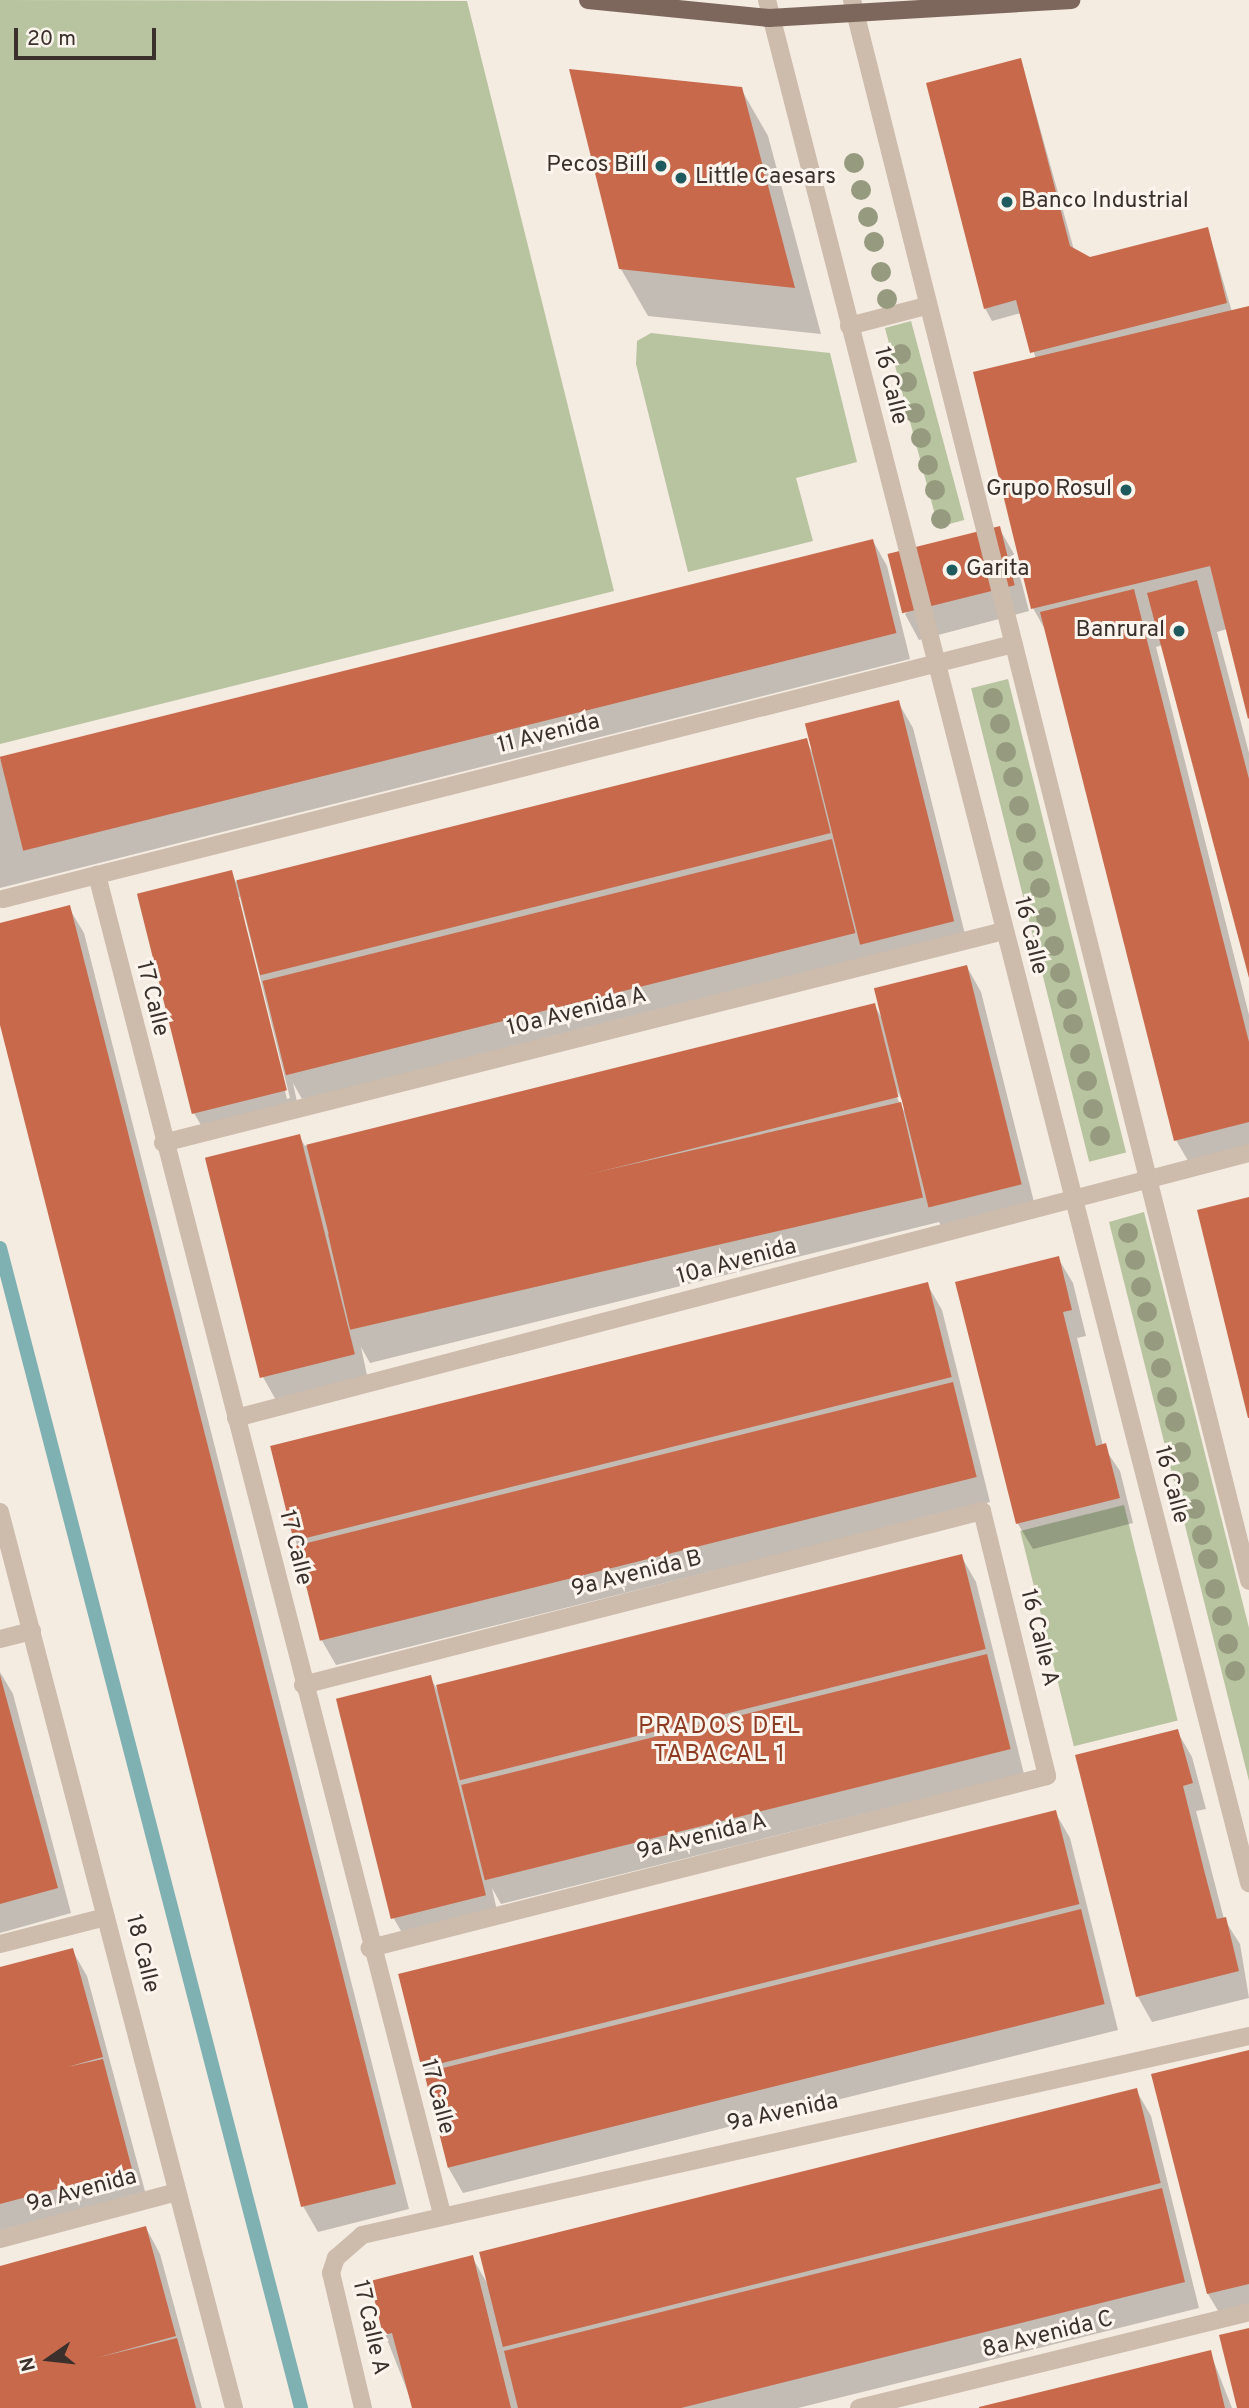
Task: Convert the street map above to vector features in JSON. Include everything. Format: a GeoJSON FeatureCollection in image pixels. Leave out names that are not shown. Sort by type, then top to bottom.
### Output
{"type":"FeatureCollection","features":[{"type":"Feature","properties":{"kind":"main road"},"geometry":{"type":"LineString","coordinates":[[588,0],[768,9],[1071,0]]}},
{"type":"Feature","properties":{"kind":"street"},"geometry":{"type":"LineString","coordinates":[[853,7],[926,306],[1150,1179],[1249,1581]]}},
{"type":"Feature","properties":{"kind":"street","name":"16 Calle"},"geometry":{"type":"LineString","coordinates":[[768,9],[1071,1201],[1249,1883]]}},
{"type":"Feature","properties":{"kind":"street"},"geometry":{"type":"LineString","coordinates":[[849,326],[926,306]]}},
{"type":"Feature","properties":{"kind":"street","name":"11 Avenida"},"geometry":{"type":"LineString","coordinates":[[3,899],[1013,644]]}},
{"type":"Feature","properties":{"kind":"street","name":"17 Calle"},"geometry":{"type":"LineString","coordinates":[[97,875],[163,1143],[236,1418],[370,1948],[442,2214]]}},
{"type":"Feature","properties":{"kind":"street","name":"10a Avenida A"},"geometry":{"type":"LineString","coordinates":[[163,1143],[1003,931]]}},
{"type":"Feature","properties":{"kind":"street","name":"10a Avenida"},"geometry":{"type":"LineString","coordinates":[[236,1418],[1249,1153]]}},
{"type":"Feature","properties":{"kind":"street","name":"9a Avenida B"},"geometry":{"type":"LineString","coordinates":[[303,1685],[982,1511]]}},
{"type":"Feature","properties":{"kind":"street","name":"16 Calle A"},"geometry":{"type":"LineString","coordinates":[[982,1511],[1047,1776]]}},
{"type":"Feature","properties":{"kind":"street","name":"18 Calle"},"geometry":{"type":"LineString","coordinates":[[0,1512],[234,2408]]}},
{"type":"Feature","properties":{"kind":"street"},"geometry":{"type":"LineString","coordinates":[[0,1639],[32,1631]]}},
{"type":"Feature","properties":{"kind":"street","name":"9a Avenida A"},"geometry":{"type":"LineString","coordinates":[[370,1948],[1047,1776]]}},
{"type":"Feature","properties":{"kind":"street"},"geometry":{"type":"LineString","coordinates":[[0,1944],[106,1917]]}},
{"type":"Feature","properties":{"kind":"street","name":"9a Avenida"},"geometry":{"type":"LineString","coordinates":[[336,2258],[362,2235],[442,2214],[1249,2036]]}},
{"type":"Feature","properties":{"kind":"street","name":"9a Avenida"},"geometry":{"type":"LineString","coordinates":[[0,2239],[177,2192]]}},
{"type":"Feature","properties":{"kind":"street","name":"17 Calle A"},"geometry":{"type":"LineString","coordinates":[[336,2258],[332,2288],[363,2408]]}},
{"type":"Feature","properties":{"kind":"street","name":"8a Avenida C"},"geometry":{"type":"LineString","coordinates":[[859,2408],[1249,2312]]}},
{"type":"Feature","properties":{"kind":"green space"},"geometry":{"type":"Polygon","coordinates":[[[0,0],[467,1],[614,591],[0,744],[0,0]]]}},
{"type":"Feature","properties":{"kind":"green space"},"geometry":{"type":"Polygon","coordinates":[[[911,321],[964,520],[938,527],[885,328],[911,321]]]}},
{"type":"Feature","properties":{"kind":"green space"},"geometry":{"type":"Polygon","coordinates":[[[651,333],[830,353],[857,462],[796,478],[813,541],[688,572],[636,364],[637,341],[651,333]]]}},
{"type":"Feature","properties":{"kind":"green space"},"geometry":{"type":"Polygon","coordinates":[[[1008,679],[1126,1153],[1089,1162],[971,688],[1008,679]]]}},
{"type":"Feature","properties":{"kind":"green space"},"geometry":{"type":"Polygon","coordinates":[[[1144,1212],[1249,1628],[1249,1781],[1109,1222],[1144,1212]]]}},
{"type":"Feature","properties":{"kind":"green space"},"geometry":{"type":"Polygon","coordinates":[[[1124,1505],[1178,1720],[1074,1746],[1020,1531],[1124,1505]]]}},
{"type":"Feature","properties":{"kind":"building","name":"Banco Industrial"},"geometry":{"type":"Polygon","coordinates":[[[1021,58],[1070,246],[1090,257],[1208,227],[1227,303],[1030,353],[1016,300],[984,309],[926,83],[1021,58]]]}},
{"type":"Feature","properties":{"kind":"building","name":"Little Caesars"},"geometry":{"type":"Polygon","coordinates":[[[569,69],[742,87],[795,288],[619,269],[569,69]]]}},
{"type":"Feature","properties":{"kind":"building","name":"Grupo Rosul"},"geometry":{"type":"Polygon","coordinates":[[[1249,306],[1248,719],[1210,566],[1031,609],[973,372],[1249,306]]]}},
{"type":"Feature","properties":{"kind":"building","name":"Garita"},"geometry":{"type":"Polygon","coordinates":[[[1000,526],[1015,585],[902,613],[887,554],[1000,526]]]}},
{"type":"Feature","properties":{"kind":"building"},"geometry":{"type":"Polygon","coordinates":[[[873,539],[896,633],[23,851],[0,757],[873,539]]]}},
{"type":"Feature","properties":{"kind":"building"},"geometry":{"type":"Polygon","coordinates":[[[1197,580],[1249,779],[1249,978],[1147,593],[1197,580]]]}},
{"type":"Feature","properties":{"kind":"building"},"geometry":{"type":"Polygon","coordinates":[[[1134,589],[1249,1042],[1249,1122],[1174,1141],[1040,612],[1134,589]]]}},
{"type":"Feature","properties":{"kind":"building"},"geometry":{"type":"Polygon","coordinates":[[[899,700],[954,921],[860,945],[805,723],[899,700]]]}},
{"type":"Feature","properties":{"kind":"building"},"geometry":{"type":"Polygon","coordinates":[[[807,738],[831,833],[260,975],[236,880],[807,738]]]}},
{"type":"Feature","properties":{"kind":"building"},"geometry":{"type":"Polygon","coordinates":[[[832,839],[855,933],[286,1075],[262,981],[832,839]]]}},
{"type":"Feature","properties":{"kind":"building"},"geometry":{"type":"Polygon","coordinates":[[[232,870],[287,1090],[192,1114],[137,894],[232,870]]]}},
{"type":"Feature","properties":{"kind":"building"},"geometry":{"type":"Polygon","coordinates":[[[70,905],[396,2184],[301,2207],[0,1025],[0,923],[70,905]]]}},
{"type":"Feature","properties":{"kind":"building"},"geometry":{"type":"Polygon","coordinates":[[[967,965],[1022,1184],[929,1208],[874,988],[967,965]]]}},
{"type":"Feature","properties":{"kind":"building"},"geometry":{"type":"Polygon","coordinates":[[[875,1003],[898,1097],[330,1239],[306,1145],[875,1003]]]}},
{"type":"Feature","properties":{"kind":"building"},"geometry":{"type":"Polygon","coordinates":[[[901,1102],[923,1197],[350,1330],[328,1234],[901,1102]]]}},
{"type":"Feature","properties":{"kind":"building"},"geometry":{"type":"Polygon","coordinates":[[[300,1134],[355,1354],[260,1378],[205,1158],[300,1134]]]}},
{"type":"Feature","properties":{"kind":"building"},"geometry":{"type":"Polygon","coordinates":[[[1249,1197],[1249,1418],[1248,1418],[1197,1210],[1249,1197]]]}},
{"type":"Feature","properties":{"kind":"building"},"geometry":{"type":"Polygon","coordinates":[[[1059,1256],[1072,1310],[1063,1312],[1096,1446],[1106,1443],[1120,1498],[1016,1524],[955,1282],[1059,1256]]]}},
{"type":"Feature","properties":{"kind":"building"},"geometry":{"type":"Polygon","coordinates":[[[928,1282],[952,1377],[294,1541],[270,1446],[928,1282]]]}},
{"type":"Feature","properties":{"kind":"building"},"geometry":{"type":"Polygon","coordinates":[[[953,1382],[977,1477],[320,1641],[296,1546],[953,1382]]]}},
{"type":"Feature","properties":{"kind":"building"},"geometry":{"type":"Polygon","coordinates":[[[962,1554],[986,1649],[460,1780],[436,1685],[962,1554]]]}},
{"type":"Feature","properties":{"kind":"building"},"geometry":{"type":"Polygon","coordinates":[[[987,1654],[1011,1749],[485,1880],[461,1785],[987,1654]]]}},
{"type":"Feature","properties":{"kind":"building"},"geometry":{"type":"Polygon","coordinates":[[[0,1675],[58,1888],[0,1904],[0,1675]]]}},
{"type":"Feature","properties":{"kind":"building"},"geometry":{"type":"Polygon","coordinates":[[[431,1675],[486,1895],[391,1919],[336,1699],[431,1675]]]}},
{"type":"Feature","properties":{"kind":"building"},"geometry":{"type":"Polygon","coordinates":[[[1178,1729],[1193,1783],[1183,1786],[1205,1874],[1217,1919],[1226,1917],[1239,1971],[1136,1997],[1075,1755],[1178,1729]]]}},
{"type":"Feature","properties":{"kind":"building"},"geometry":{"type":"Polygon","coordinates":[[[1056,1810],[1079,1904],[422,2068],[398,1974],[1056,1810]]]}},
{"type":"Feature","properties":{"kind":"building"},"geometry":{"type":"Polygon","coordinates":[[[1081,1909],[1105,2004],[448,2168],[424,2073],[1081,1909]]]}},
{"type":"Feature","properties":{"kind":"building"},"geometry":{"type":"Polygon","coordinates":[[[73,1948],[103,2057],[67,2067],[103,2059],[132,2169],[0,2204],[0,1967],[73,1948]]]}},
{"type":"Feature","properties":{"kind":"building"},"geometry":{"type":"Polygon","coordinates":[[[1249,2050],[1249,2284],[1207,2294],[1151,2074],[1249,2050]]]}},
{"type":"Feature","properties":{"kind":"building"},"geometry":{"type":"Polygon","coordinates":[[[1137,2088],[1161,2183],[503,2347],[479,2252],[1137,2088]]]}},
{"type":"Feature","properties":{"kind":"building"},"geometry":{"type":"Polygon","coordinates":[[[1162,2188],[1185,2282],[681,2408],[518,2408],[504,2351],[1162,2188]]]}},
{"type":"Feature","properties":{"kind":"building"},"geometry":{"type":"Polygon","coordinates":[[[146,2226],[176,2336],[96,2358],[177,2338],[196,2408],[0,2408],[0,2266],[146,2226]]]}},
{"type":"Feature","properties":{"kind":"building"},"geometry":{"type":"Polygon","coordinates":[[[473,2255],[511,2408],[412,2408],[392,2333],[383,2335],[370,2281],[473,2255]]]}},
{"type":"Feature","properties":{"kind":"building"},"geometry":{"type":"Polygon","coordinates":[[[1249,2328],[1249,2408],[1237,2408],[1219,2335],[1249,2328]]]}},
{"type":"Feature","properties":{"kind":"building"},"geometry":{"type":"Polygon","coordinates":[[[1211,2350],[1225,2408],[979,2408],[979,2407],[1211,2350]]]}},
{"type":"Feature","properties":{"kind":"waterway"},"geometry":{"type":"LineString","coordinates":[[0,1248],[301,2408]]}},
{"type":"Feature","properties":{"kind":"place","name":"Pecos Bill"},"geometry":{"type":"Point","coordinates":[661,166]}},
{"type":"Feature","properties":{"kind":"place","name":"Little Caesars"},"geometry":{"type":"Point","coordinates":[681,178]}},
{"type":"Feature","properties":{"kind":"place","name":"Banco Industrial"},"geometry":{"type":"Point","coordinates":[1007,202]}},
{"type":"Feature","properties":{"kind":"place","name":"Grupo Rosul"},"geometry":{"type":"Point","coordinates":[1126,490]}},
{"type":"Feature","properties":{"kind":"place","name":"Garita"},"geometry":{"type":"Point","coordinates":[952,570]}},
{"type":"Feature","properties":{"kind":"place","name":"Banrural"},"geometry":{"type":"Point","coordinates":[1179,631]}},
{"type":"Feature","properties":{"kind":"district","name":"PRADOS DEL TABACAL 1"},"geometry":{"type":"Point","coordinates":[720,1742]}}]}
